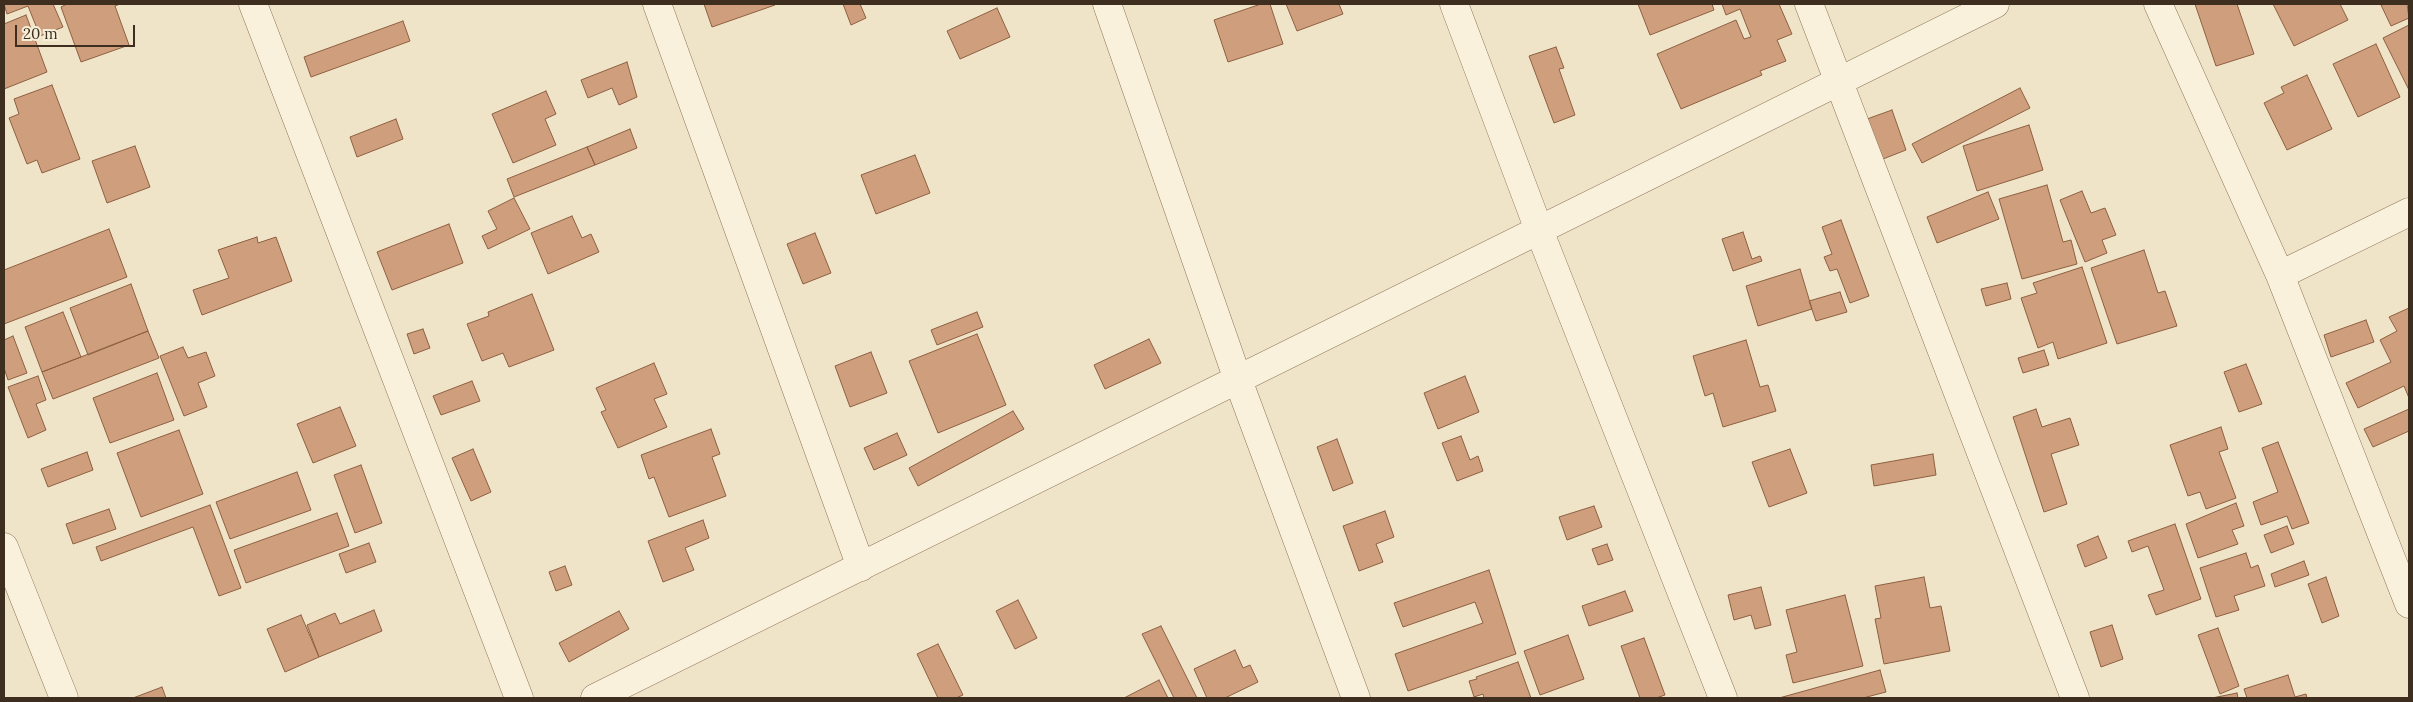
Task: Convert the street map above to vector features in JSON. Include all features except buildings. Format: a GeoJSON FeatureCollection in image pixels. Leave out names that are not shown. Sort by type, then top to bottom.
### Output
{"type":"FeatureCollection","features":[{"type":"Feature","properties":{"kind":"street"},"geometry":{"type":"LineString","coordinates":[[253,4],[518,698]]}},
{"type":"Feature","properties":{"kind":"street"},"geometry":{"type":"LineString","coordinates":[[658,4],[861,567]]}},
{"type":"Feature","properties":{"kind":"street"},"geometry":{"type":"LineString","coordinates":[[1107,4],[1238,380],[1356,698]]}},
{"type":"Feature","properties":{"kind":"street"},"geometry":{"type":"LineString","coordinates":[[1454,4],[1539,230],[1723,698]]}},
{"type":"Feature","properties":{"kind":"street"},"geometry":{"type":"LineString","coordinates":[[1809,4],[2075,698]]}},
{"type":"Feature","properties":{"kind":"street"},"geometry":{"type":"LineString","coordinates":[[595,698],[1238,380],[1838,80],[1995,4]]}},
{"type":"Feature","properties":{"kind":"street"},"geometry":{"type":"LineString","coordinates":[[2158,4],[2280,275],[2407,592]]}},
{"type":"Feature","properties":{"kind":"street"},"geometry":{"type":"LineString","coordinates":[[2280,275],[2409,212]]}},
{"type":"Feature","properties":{"kind":"street"},"geometry":{"type":"LineString","coordinates":[[4,547],[64,698]]}}]}
